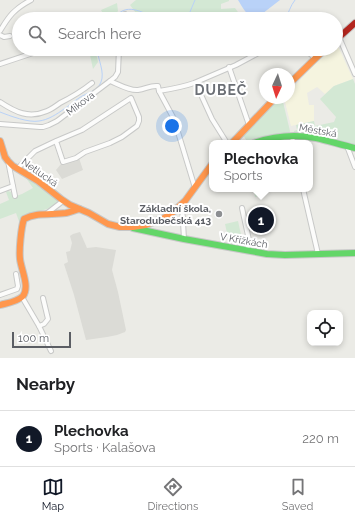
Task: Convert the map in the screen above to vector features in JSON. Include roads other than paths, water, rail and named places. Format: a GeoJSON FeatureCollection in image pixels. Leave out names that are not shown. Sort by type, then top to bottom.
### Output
{"type":"FeatureCollection","features":[{"type":"Feature","properties":{"kind":"street"},"geometry":{"type":"LineString","coordinates":[[13,12],[22,2],[31,0]]}},
{"type":"Feature","properties":{"kind":"street"},"geometry":{"type":"LineString","coordinates":[[0,31],[12,13]]}},
{"type":"Feature","properties":{"kind":"street"},"geometry":{"type":"LineString","coordinates":[[343,33],[355,23]]}},
{"type":"Feature","properties":{"kind":"street"},"geometry":{"type":"LineString","coordinates":[[0,35],[4,37],[10,36]]}},
{"type":"Feature","properties":{"kind":"street"},"geometry":{"type":"LineString","coordinates":[[343,50],[355,74]]}},
{"type":"Feature","properties":{"kind":"street"},"geometry":{"type":"LineString","coordinates":[[0,64],[24,56]]}},
{"type":"Feature","properties":{"kind":"street"},"geometry":{"type":"LineString","coordinates":[[119,56],[118,72],[110,81],[131,90],[143,89],[150,86],[171,89],[188,85],[236,65],[253,56]]}},
{"type":"Feature","properties":{"kind":"street"},"geometry":{"type":"LineString","coordinates":[[295,78],[316,56]]}},
{"type":"Feature","properties":{"kind":"street"},"geometry":{"type":"LineString","coordinates":[[229,67],[249,126]]}},
{"type":"Feature","properties":{"kind":"street","name":"Mikova"},"geometry":{"type":"LineString","coordinates":[[0,124],[40,127],[49,125],[57,121],[110,81]]}},
{"type":"Feature","properties":{"kind":"street","name":"Mikova"},"geometry":{"type":"LineString","coordinates":[[0,102],[12,110],[20,113],[39,114],[72,98],[92,83]]}},
{"type":"Feature","properties":{"kind":"street"},"geometry":{"type":"LineString","coordinates":[[159,88],[176,123],[195,188]]}},
{"type":"Feature","properties":{"kind":"street"},"geometry":{"type":"LineString","coordinates":[[202,97],[212,119],[225,140]]}},
{"type":"Feature","properties":{"kind":"street"},"geometry":{"type":"LineString","coordinates":[[18,168],[35,151],[56,141],[82,130],[131,98],[139,120],[137,126],[122,137],[85,152],[76,158],[63,162],[56,141]]}},
{"type":"Feature","properties":{"kind":"street"},"geometry":{"type":"LineString","coordinates":[[235,140],[269,104]]}},
{"type":"Feature","properties":{"kind":"street"},"geometry":{"type":"LineString","coordinates":[[292,136],[293,140]]}},
{"type":"Feature","properties":{"kind":"street","name":"Městská"},"geometry":{"type":"LineString","coordinates":[[267,140],[292,136],[313,137],[355,148]]}},
{"type":"Feature","properties":{"kind":"street","name":"Netlucká"},"geometry":{"type":"LineString","coordinates":[[0,141],[5,156],[8,160],[63,201],[91,213],[111,225],[132,228]]}},
{"type":"Feature","properties":{"kind":"street"},"geometry":{"type":"LineString","coordinates":[[347,146],[355,167]]}},
{"type":"Feature","properties":{"kind":"street"},"geometry":{"type":"LineString","coordinates":[[8,160],[15,196]]}},
{"type":"Feature","properties":{"kind":"street"},"geometry":{"type":"LineString","coordinates":[[132,228],[149,224],[173,212],[182,205],[209,168]]}},
{"type":"Feature","properties":{"kind":"street"},"geometry":{"type":"LineString","coordinates":[[0,191],[13,186]]}},
{"type":"Feature","properties":{"kind":"street"},"geometry":{"type":"LineString","coordinates":[[305,192],[318,254]]}},
{"type":"Feature","properties":{"kind":"street"},"geometry":{"type":"LineString","coordinates":[[45,214],[63,201]]}},
{"type":"Feature","properties":{"kind":"street"},"geometry":{"type":"LineString","coordinates":[[182,205],[184,239]]}},
{"type":"Feature","properties":{"kind":"street"},"geometry":{"type":"LineString","coordinates":[[242,208],[249,240],[247,251]]}},
{"type":"Feature","properties":{"kind":"street"},"geometry":{"type":"LineString","coordinates":[[0,305],[14,302],[25,293],[26,287],[20,258],[22,224],[24,219],[27,217],[45,214],[67,213],[79,209]]}},
{"type":"Feature","properties":{"kind":"street","name":"V Křížkách"},"geometry":{"type":"LineString","coordinates":[[132,228],[247,251],[276,255],[344,252],[355,253]]}},
{"type":"Feature","properties":{"kind":"street"},"geometry":{"type":"LineString","coordinates":[[0,295],[17,289],[16,274]]}},
{"type":"Feature","properties":{"kind":"street"},"geometry":{"type":"LineString","coordinates":[[22,297],[39,326],[51,351]]}},
{"type":"Feature","properties":{"kind":"street"},"geometry":{"type":"LineString","coordinates":[[39,326],[44,324],[48,319],[43,298]]}},
{"type":"Feature","properties":{"kind":"water"},"geometry":{"type":"Polygon","coordinates":[[[238,0],[280,0],[264,12],[246,12],[238,0]]]}},
{"type":"Feature","properties":{"kind":"waterway"},"geometry":{"type":"LineString","coordinates":[[190,12],[195,0]]}},
{"type":"Feature","properties":{"kind":"waterway"},"geometry":{"type":"LineString","coordinates":[[288,12],[295,0]]}},
{"type":"Feature","properties":{"kind":"waterway"},"geometry":{"type":"LineString","coordinates":[[120,12],[128,9],[142,12]]}},
{"type":"Feature","properties":{"kind":"waterway"},"geometry":{"type":"LineString","coordinates":[[0,112],[25,120],[35,121],[55,115],[79,98],[97,88],[102,78],[99,56]]}},
{"type":"Feature","properties":{"kind":"place","name":"Základní škola, Starodubečská 413"},"geometry":{"type":"Point","coordinates":[219,214]}},
{"type":"Feature","properties":{"kind":"place","name":"Plechovka"},"geometry":{"type":"Point","coordinates":[261,220]}},
{"type":"Feature","properties":{"kind":"district","name":"DUBEČ"},"geometry":{"type":"Point","coordinates":[221,90]}}]}
